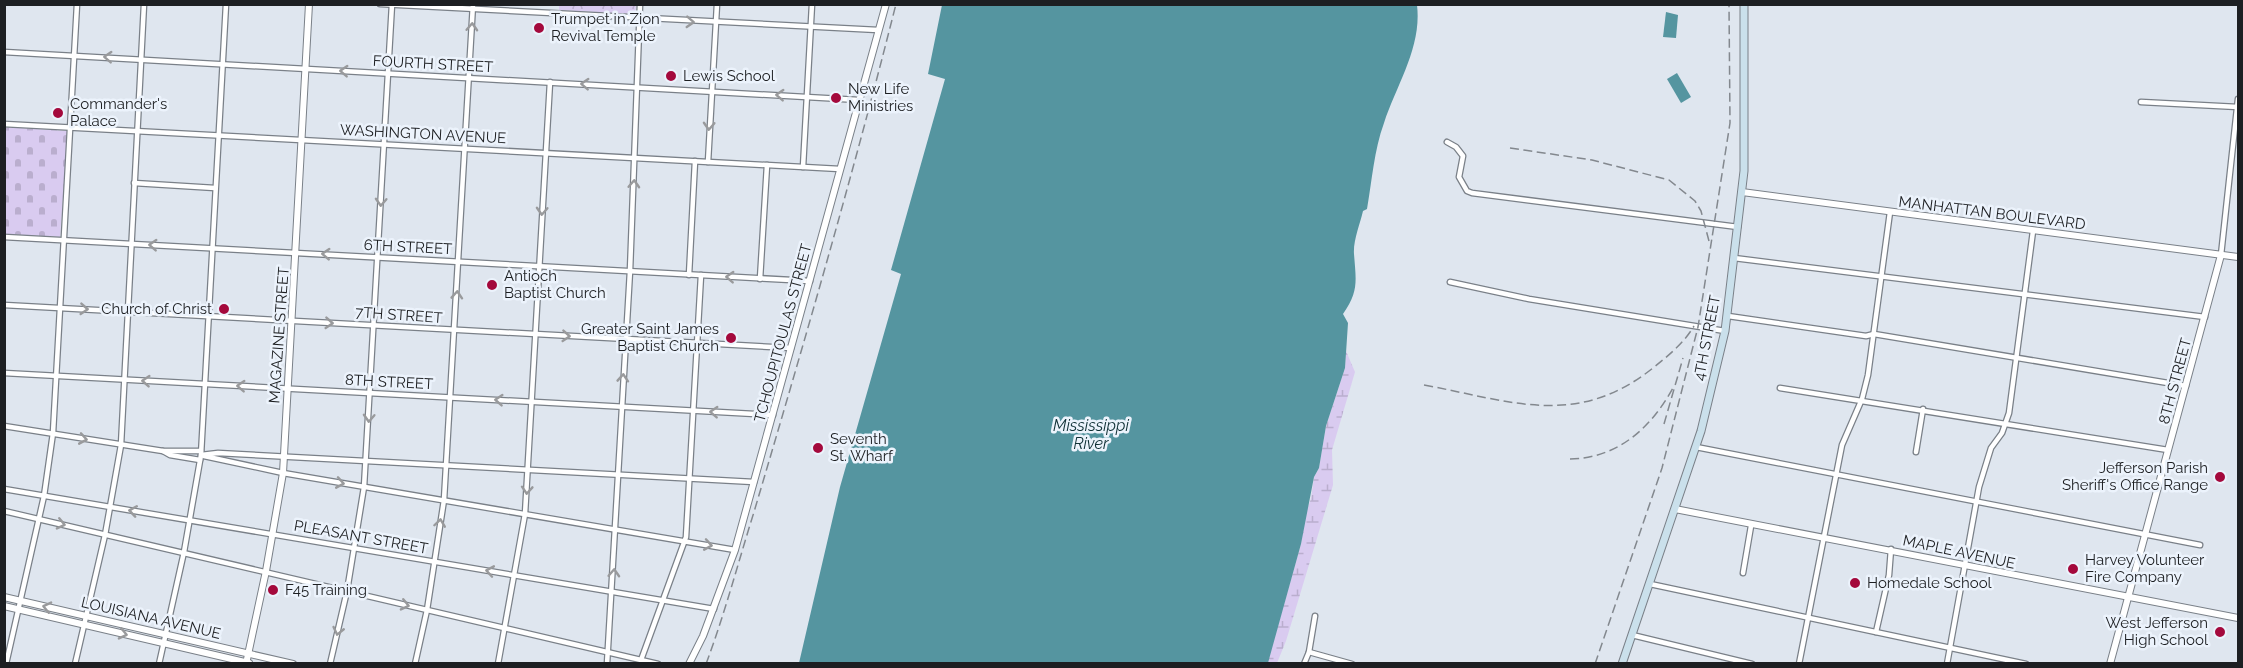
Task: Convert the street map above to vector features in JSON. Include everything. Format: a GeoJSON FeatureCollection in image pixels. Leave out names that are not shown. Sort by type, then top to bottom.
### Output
{"type":"FeatureCollection","features":[{"type":"Feature","properties":{"kind":"main road","name":"4TH STREET"},"geometry":{"type":"LineString","coordinates":[[1622,663],[1696,447],[1728,316],[1742,192],[1744,4]]}},
{"type":"Feature","properties":{"kind":"street"},"geometry":{"type":"LineString","coordinates":[[6,663],[44,496],[53,434],[72,128],[77,4]]}},
{"type":"Feature","properties":{"kind":"street"},"geometry":{"type":"LineString","coordinates":[[75,663],[105,535],[121,445],[144,4]]}},
{"type":"Feature","properties":{"kind":"street"},"geometry":{"type":"LineString","coordinates":[[159,663],[184,552],[201,455],[226,4]]}},
{"type":"Feature","properties":{"kind":"street","name":"MAGAZINE STREET"},"geometry":{"type":"LineString","coordinates":[[247,663],[274,534],[283,473],[309,4]]}},
{"type":"Feature","properties":{"kind":"street"},"geometry":{"type":"LineString","coordinates":[[380,4],[473,7],[640,19],[878,30]]}},
{"type":"Feature","properties":{"kind":"street"},"geometry":{"type":"LineString","coordinates":[[607,663],[613,592],[621,407],[636,158],[640,4]]}},
{"type":"Feature","properties":{"kind":"street"},"geometry":{"type":"LineString","coordinates":[[708,162],[717,4]]}},
{"type":"Feature","properties":{"kind":"street"},"geometry":{"type":"LineString","coordinates":[[803,167],[812,4]]}},
{"type":"Feature","properties":{"kind":"street","name":"TCHOUPITOULAS STREET"},"geometry":{"type":"LineString","coordinates":[[689,663],[714,609],[735,549],[886,4]]}},
{"type":"Feature","properties":{"kind":"street"},"geometry":{"type":"LineString","coordinates":[[330,663],[347,591],[364,487],[392,5]]}},
{"type":"Feature","properties":{"kind":"street"},"geometry":{"type":"LineString","coordinates":[[415,663],[427,610],[444,500],[473,7]]}},
{"type":"Feature","properties":{"kind":"street","name":"FOURTH STREET"},"geometry":{"type":"LineString","coordinates":[[4,52],[859,100]]}},
{"type":"Feature","properties":{"kind":"street"},"geometry":{"type":"LineString","coordinates":[[498,663],[525,514],[529,470],[550,82]]}},
{"type":"Feature","properties":{"kind":"street","name":"8TH STREET"},"geometry":{"type":"LineString","coordinates":[[2110,663],[2221,255],[2238,99]]}},
{"type":"Feature","properties":{"kind":"street"},"geometry":{"type":"LineString","coordinates":[[2141,102],[2238,107]]}},
{"type":"Feature","properties":{"kind":"street","name":"WASHINGTON AVENUE"},"geometry":{"type":"LineString","coordinates":[[4,124],[840,169]]}},
{"type":"Feature","properties":{"kind":"street"},"geometry":{"type":"LineString","coordinates":[[1447,142],[1456,147],[1463,156],[1459,177],[1463,186],[1472,193],[1739,228]]}},
{"type":"Feature","properties":{"kind":"street"},"geometry":{"type":"LineString","coordinates":[[689,275],[695,161]]}},
{"type":"Feature","properties":{"kind":"street"},"geometry":{"type":"LineString","coordinates":[[760,279],[767,165]]}},
{"type":"Feature","properties":{"kind":"street"},"geometry":{"type":"LineString","coordinates":[[134,183],[215,188]]}},
{"type":"Feature","properties":{"kind":"street","name":"MANHATTAN BOULEVARD"},"geometry":{"type":"LineString","coordinates":[[1742,192],[2238,257]]}},
{"type":"Feature","properties":{"kind":"street"},"geometry":{"type":"LineString","coordinates":[[1799,663],[1842,445],[1862,399],[1868,375],[1890,212]]}},
{"type":"Feature","properties":{"kind":"street"},"geometry":{"type":"LineString","coordinates":[[1947,663],[1977,503],[1991,448],[2006,422],[2033,231]]}},
{"type":"Feature","properties":{"kind":"street","name":"6TH STREET"},"geometry":{"type":"LineString","coordinates":[[4,237],[810,281]]}},
{"type":"Feature","properties":{"kind":"street"},"geometry":{"type":"LineString","coordinates":[[1734,258],[2205,316]]}},
{"type":"Feature","properties":{"kind":"street"},"geometry":{"type":"LineString","coordinates":[[641,660],[685,541],[701,275]]}},
{"type":"Feature","properties":{"kind":"street"},"geometry":{"type":"LineString","coordinates":[[1449,282],[1529,299],[1725,331]]}},
{"type":"Feature","properties":{"kind":"street","name":"7TH STREET"},"geometry":{"type":"LineString","coordinates":[[4,305],[791,348]]}},
{"type":"Feature","properties":{"kind":"street"},"geometry":{"type":"LineString","coordinates":[[1728,316],[1866,336],[1874,334],[2186,386]]}},
{"type":"Feature","properties":{"kind":"street","name":"8TH STREET"},"geometry":{"type":"LineString","coordinates":[[4,373],[773,416]]}},
{"type":"Feature","properties":{"kind":"street"},"geometry":{"type":"LineString","coordinates":[[1780,388],[2006,422],[2168,450]]}},
{"type":"Feature","properties":{"kind":"street"},"geometry":{"type":"LineString","coordinates":[[1916,452],[1923,409]]}},
{"type":"Feature","properties":{"kind":"street"},"geometry":{"type":"LineString","coordinates":[[4,426],[163,452],[201,455],[283,473],[735,549]]}},
{"type":"Feature","properties":{"kind":"street"},"geometry":{"type":"LineString","coordinates":[[1696,447],[2199,545]]}},
{"type":"Feature","properties":{"kind":"street"},"geometry":{"type":"LineString","coordinates":[[163,452],[170,456],[218,453],[754,482]]}},
{"type":"Feature","properties":{"kind":"street","name":"PLEASANT STREET"},"geometry":{"type":"LineString","coordinates":[[4,489],[714,609]]}},
{"type":"Feature","properties":{"kind":"street","name":"MAPLE AVENUE"},"geometry":{"type":"LineString","coordinates":[[1675,509],[1751,526],[1890,549],[1964,566],[2238,618]]}},
{"type":"Feature","properties":{"kind":"street"},"geometry":{"type":"LineString","coordinates":[[4,511],[658,663]]}},
{"type":"Feature","properties":{"kind":"street"},"geometry":{"type":"LineString","coordinates":[[1743,573],[1751,526]]}},
{"type":"Feature","properties":{"kind":"street"},"geometry":{"type":"LineString","coordinates":[[1876,632],[1889,575],[1890,549]]}},
{"type":"Feature","properties":{"kind":"street"},"geometry":{"type":"LineString","coordinates":[[1650,584],[2025,663]]}},
{"type":"Feature","properties":{"kind":"street","name":"LOUISIANA AVENUE"},"geometry":{"type":"LineString","coordinates":[[4,597],[289,663]]}},
{"type":"Feature","properties":{"kind":"street","name":"LOUISIANA AVENUE"},"geometry":{"type":"LineString","coordinates":[[4,606],[247,663]]}},
{"type":"Feature","properties":{"kind":"street"},"geometry":{"type":"LineString","coordinates":[[1304,663],[1309,652],[1315,616]]}},
{"type":"Feature","properties":{"kind":"street"},"geometry":{"type":"LineString","coordinates":[[1632,634],[1752,663]]}},
{"type":"Feature","properties":{"kind":"street"},"geometry":{"type":"LineString","coordinates":[[1309,652],[1352,663]]}},
{"type":"Feature","properties":{"kind":"green space"},"geometry":{"type":"Polygon","coordinates":[[[559,5],[636,5],[635,14],[559,10],[559,5]]]}},
{"type":"Feature","properties":{"kind":"green space"},"geometry":{"type":"Polygon","coordinates":[[[4,127],[68,131],[60,237],[5,234],[4,127]]]}},
{"type":"Feature","properties":{"kind":"green space"},"geometry":{"type":"Polygon","coordinates":[[[1346,351],[1355,372],[1332,450],[1333,485],[1286,641],[1277,663],[1267,664],[1301,544],[1304,517],[1311,499],[1314,477],[1319,468],[1326,426],[1345,368],[1346,351]]]}},
{"type":"Feature","properties":{"kind":"water","name":"Mississippi River"},"geometry":{"type":"Polygon","coordinates":[[[942,5],[1417,5],[1416,36],[1381,133],[1367,209],[1363,211],[1356,238],[1354,292],[1343,314],[1348,323],[1345,368],[1326,426],[1319,468],[1314,477],[1301,544],[1268,663],[799,663],[840,487],[901,274],[891,270],[945,79],[928,74],[942,5]]]}},
{"type":"Feature","properties":{"kind":"water"},"geometry":{"type":"Polygon","coordinates":[[[1666,12],[1678,15],[1676,38],[1663,37],[1666,12]]]}},
{"type":"Feature","properties":{"kind":"water"},"geometry":{"type":"Polygon","coordinates":[[[1677,73],[1691,97],[1681,103],[1667,79],[1677,73]]]}},
{"type":"Feature","properties":{"kind":"railway"},"geometry":{"type":"LineString","coordinates":[[706,664],[731,588],[810,322],[896,4]]}},
{"type":"Feature","properties":{"kind":"railway"},"geometry":{"type":"LineString","coordinates":[[1595,664],[1662,468],[1698,327],[1730,123],[1729,4]]}},
{"type":"Feature","properties":{"kind":"railway"},"geometry":{"type":"LineString","coordinates":[[1510,148],[1592,160],[1669,180],[1695,201],[1701,211],[1709,241]]}},
{"type":"Feature","properties":{"kind":"railway"},"geometry":{"type":"LineString","coordinates":[[1424,385],[1514,403],[1570,404],[1597,399],[1625,387],[1653,368],[1681,343],[1694,326]]}},
{"type":"Feature","properties":{"kind":"railway"},"geometry":{"type":"LineString","coordinates":[[1664,424],[1683,358]]}},
{"type":"Feature","properties":{"kind":"railway"},"geometry":{"type":"LineString","coordinates":[[1570,459],[1604,453],[1632,438],[1655,415],[1674,386]]}},
{"type":"Feature","properties":{"kind":"place","name":"Trumpet in Zion Revival Temple"},"geometry":{"type":"Point","coordinates":[539,28]}},
{"type":"Feature","properties":{"kind":"place","name":"Lewis School"},"geometry":{"type":"Point","coordinates":[671,76]}},
{"type":"Feature","properties":{"kind":"place","name":"New Life Ministries"},"geometry":{"type":"Point","coordinates":[836,98]}},
{"type":"Feature","properties":{"kind":"place","name":"Commander's Palace"},"geometry":{"type":"Point","coordinates":[58,113]}},
{"type":"Feature","properties":{"kind":"place","name":"Antioch Baptist Church"},"geometry":{"type":"Point","coordinates":[492,285]}},
{"type":"Feature","properties":{"kind":"place","name":"Church of Christ"},"geometry":{"type":"Point","coordinates":[224,309]}},
{"type":"Feature","properties":{"kind":"place","name":"Greater Saint James Baptist Church"},"geometry":{"type":"Point","coordinates":[731,338]}},
{"type":"Feature","properties":{"kind":"place","name":"Seventh St. Wharf"},"geometry":{"type":"Point","coordinates":[818,448]}},
{"type":"Feature","properties":{"kind":"place","name":"Jefferson Parish Sheriff's Office Range"},"geometry":{"type":"Point","coordinates":[2220,477]}},
{"type":"Feature","properties":{"kind":"place","name":"Harvey Volunteer Fire Company"},"geometry":{"type":"Point","coordinates":[2073,569]}},
{"type":"Feature","properties":{"kind":"place","name":"Homedale School"},"geometry":{"type":"Point","coordinates":[1855,583]}},
{"type":"Feature","properties":{"kind":"place","name":"F45 Training"},"geometry":{"type":"Point","coordinates":[273,590]}},
{"type":"Feature","properties":{"kind":"place","name":"West Jefferson High School"},"geometry":{"type":"Point","coordinates":[2220,632]}}]}
